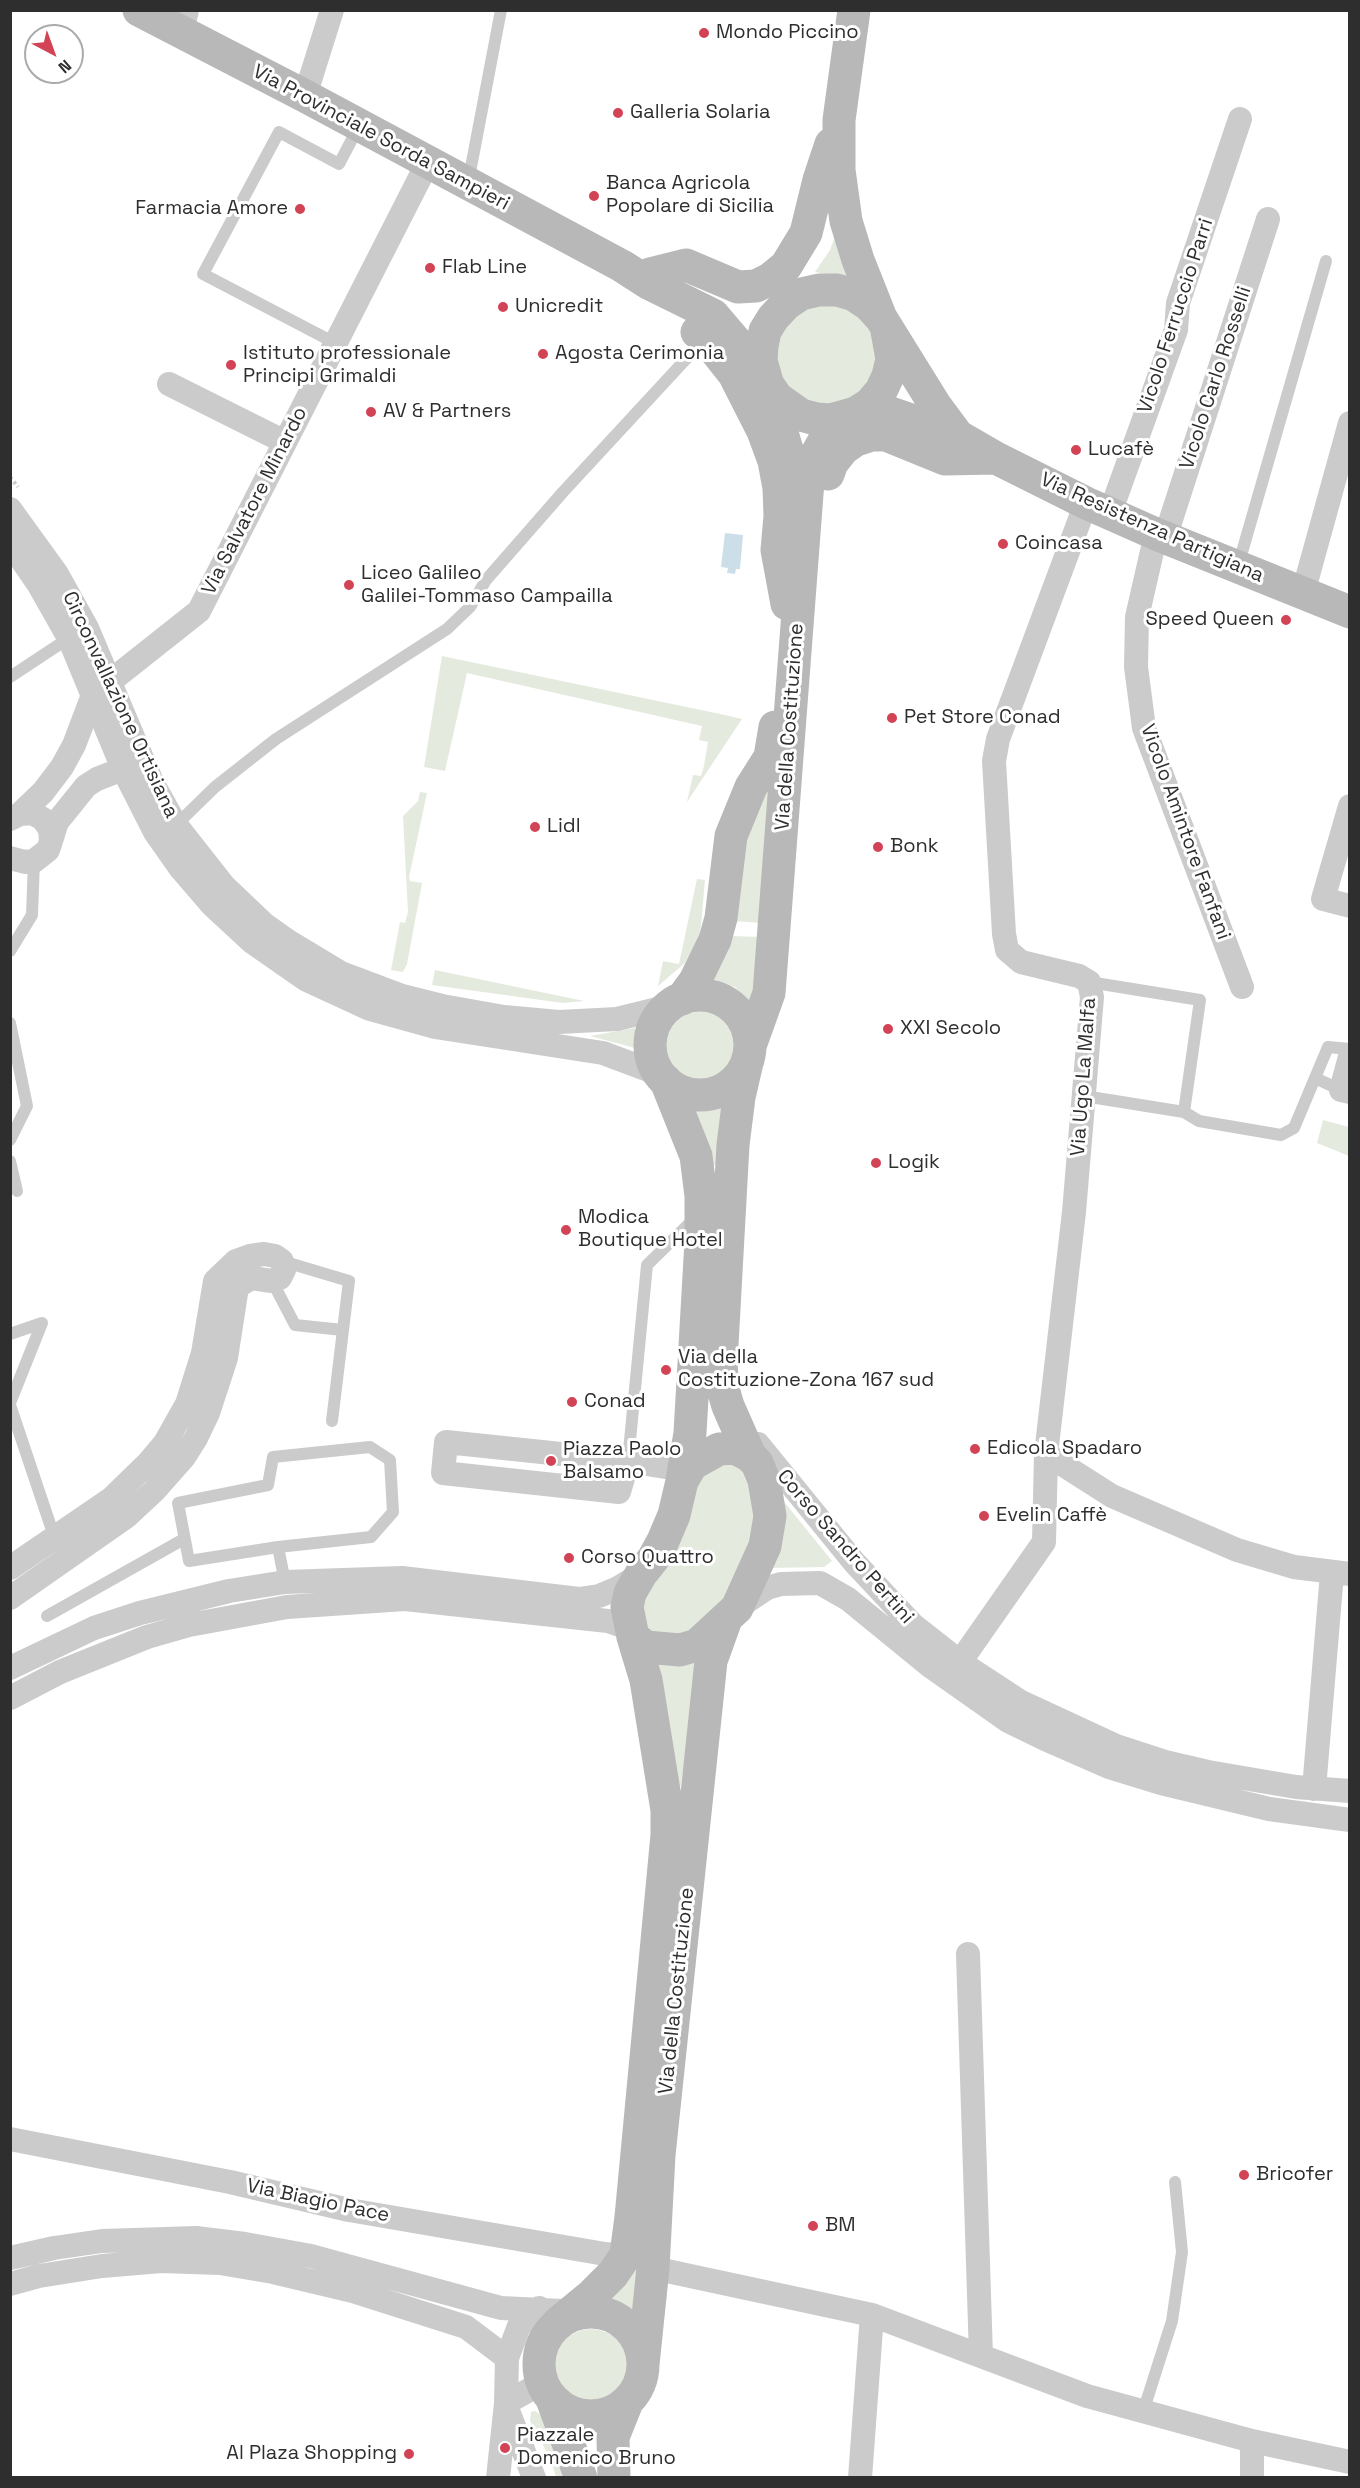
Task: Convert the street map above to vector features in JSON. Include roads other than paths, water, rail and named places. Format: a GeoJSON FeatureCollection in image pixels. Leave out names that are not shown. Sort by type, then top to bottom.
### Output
{"type":"FeatureCollection","features":[{"type":"Feature","properties":{"kind":"main road","name":"Via Provinciale Sorda Sampieri"},"geometry":{"type":"LineString","coordinates":[[139,10],[184,22],[305,96],[640,275]]}},
{"type":"Feature","properties":{"kind":"main road"},"geometry":{"type":"LineString","coordinates":[[851,415],[870,404],[881,391],[892,359],[891,343],[858,260],[846,221],[839,170],[839,120],[854,10]]}},
{"type":"Feature","properties":{"kind":"main road"},"geometry":{"type":"LineString","coordinates":[[640,275],[686,265],[738,287],[756,286],[770,279],[786,266],[806,233],[819,180],[839,120]]}},
{"type":"Feature","properties":{"kind":"main road"},"geometry":{"type":"LineString","coordinates":[[767,381],[761,361],[765,331],[819,248],[839,170]]}},
{"type":"Feature","properties":{"kind":"main road"},"geometry":{"type":"LineString","coordinates":[[640,275],[723,303],[784,305],[801,294],[819,290],[837,290],[854,295],[869,305],[883,322],[935,405],[958,436]]}},
{"type":"Feature","properties":{"kind":"main road"},"geometry":{"type":"LineString","coordinates":[[640,275],[660,300],[707,340],[734,374],[750,402],[774,460],[779,488],[780,516],[777,550],[788,613]]}},
{"type":"Feature","properties":{"kind":"main road"},"geometry":{"type":"LineString","coordinates":[[640,275],[713,315],[767,381],[777,398],[801,415],[816,419],[888,412],[958,436]]}},
{"type":"Feature","properties":{"kind":"main road","name":"Via della Costituzione"},"geometry":{"type":"LineString","coordinates":[[676,1002],[701,972],[715,940],[721,918],[731,836],[751,787],[771,757],[781,689],[797,484],[767,381]]}},
{"type":"Feature","properties":{"kind":"main road","name":"Via della Costituzione"},"geometry":{"type":"LineString","coordinates":[[640,2261],[659,2155],[711,1660],[765,1546],[770,1516],[768,1493],[728,1406],[723,1389],[721,1363],[733,1145],[739,1097],[749,1052],[769,993],[808,481],[811,464],[825,439],[851,415]]}},
{"type":"Feature","properties":{"kind":"main road"},"geometry":{"type":"LineString","coordinates":[[803,548],[814,536],[824,486],[832,463],[843,449],[856,440],[871,435],[886,435],[945,459],[996,458]]}},
{"type":"Feature","properties":{"kind":"main road","name":"Via Resistenza Partigiana"},"geometry":{"type":"LineString","coordinates":[[958,436],[996,458],[1098,508],[1161,536],[1350,612]]}},
{"type":"Feature","properties":{"kind":"main road"},"geometry":{"type":"LineString","coordinates":[[662,1078],[688,1094],[714,1093],[736,1080],[744,1070],[749,1052],[745,1022],[729,1004],[706,996],[676,1002],[662,1013],[652,1032],[651,1054],[696,1156],[701,1212],[690,1433],[683,1476]]}},
{"type":"Feature","properties":{"kind":"main road"},"geometry":{"type":"LineString","coordinates":[[683,1476],[692,1464],[718,1449],[735,1448],[754,1460]]}},
{"type":"Feature","properties":{"kind":"main road","name":"Via della Costituzione"},"geometry":{"type":"LineString","coordinates":[[643,2364],[640,2261],[667,1810],[646,1680],[627,1607],[630,1593],[663,1541],[674,1515],[683,1476]]}},
{"type":"Feature","properties":{"kind":"main road"},"geometry":{"type":"LineString","coordinates":[[632,1633],[646,1647],[680,1650],[697,1645],[731,1615]]}},
{"type":"Feature","properties":{"kind":"main road"},"geometry":{"type":"LineString","coordinates":[[581,2478],[541,2392],[540,2353],[548,2334],[564,2313],[613,2274],[640,2261]]}},
{"type":"Feature","properties":{"kind":"main road"},"geometry":{"type":"LineString","coordinates":[[564,2313],[607,2315],[626,2325],[635,2336],[641,2350],[643,2364],[641,2378],[636,2391],[627,2402],[613,2437],[614,2478]]}},
{"type":"Feature","properties":{"kind":"main road"},"geometry":{"type":"LineString","coordinates":[[541,2392],[575,2414],[588,2416],[602,2415],[627,2402]]}},
{"type":"Feature","properties":{"kind":"street"},"geometry":{"type":"LineString","coordinates":[[305,96],[332,10]]}},
{"type":"Feature","properties":{"kind":"street","name":"Vicolo Ferruccio Parri"},"geometry":{"type":"LineString","coordinates":[[1098,508],[1176,330],[1178,303],[1240,119]]}},
{"type":"Feature","properties":{"kind":"street","name":"Via Salvatore Minardo"},"geometry":{"type":"LineString","coordinates":[[102,689],[199,611],[428,162]]}},
{"type":"Feature","properties":{"kind":"street","name":"Vicolo Carlo Rosselli"},"geometry":{"type":"LineString","coordinates":[[1161,536],[1268,219]]}},
{"type":"Feature","properties":{"kind":"street"},"geometry":{"type":"LineString","coordinates":[[169,384],[285,442]]}},
{"type":"Feature","properties":{"kind":"street"},"geometry":{"type":"LineString","coordinates":[[1303,593],[1350,423]]}},
{"type":"Feature","properties":{"kind":"street","name":"Via Ugo La Malfa"},"geometry":{"type":"LineString","coordinates":[[960,1662],[1044,1542],[1046,1454],[1074,1212],[1092,996],[1089,982],[1079,976],[1021,962],[1007,950],[1004,934],[994,761],[998,739],[1098,508]]}},
{"type":"Feature","properties":{"kind":"street","name":"Circonvallazione Ortisiana"},"geometry":{"type":"LineString","coordinates":[[10,509],[57,574],[87,628],[102,689],[133,765],[155,832],[181,869],[224,902]]}},
{"type":"Feature","properties":{"kind":"street","name":"Vicolo Amintore Fanfani"},"geometry":{"type":"LineString","coordinates":[[1161,536],[1137,617],[1136,667],[1144,728],[1242,987]]}},
{"type":"Feature","properties":{"kind":"street","name":"Circonvallazione Ortisiana"},"geometry":{"type":"LineString","coordinates":[[10,543],[39,585],[69,638],[102,689]]}},
{"type":"Feature","properties":{"kind":"street"},"geometry":{"type":"LineString","coordinates":[[15,816],[43,792],[62,767],[102,689]]}},
{"type":"Feature","properties":{"kind":"street"},"geometry":{"type":"LineString","coordinates":[[18,859],[48,850],[57,822],[86,786],[97,779],[133,765]]}},
{"type":"Feature","properties":{"kind":"street","name":"Circonvallazione Ortisiana"},"geometry":{"type":"LineString","coordinates":[[133,765],[201,859],[224,902],[252,942],[305,979],[370,1010],[559,1022],[617,1019],[676,1002]]}},
{"type":"Feature","properties":{"kind":"street"},"geometry":{"type":"LineString","coordinates":[[1350,806],[1323,899],[1350,906]]}},
{"type":"Feature","properties":{"kind":"street"},"geometry":{"type":"LineString","coordinates":[[15,816],[32,813],[43,819],[50,829],[51,841]]}},
{"type":"Feature","properties":{"kind":"street","name":"Circonvallazione Ortisiana"},"geometry":{"type":"LineString","coordinates":[[412,1011],[603,1053],[662,1078]]}},
{"type":"Feature","properties":{"kind":"street"},"geometry":{"type":"LineString","coordinates":[[1345,1091],[1350,1057]]}},
{"type":"Feature","properties":{"kind":"street"},"geometry":{"type":"LineString","coordinates":[[10,1568],[111,1499],[146,1482],[184,1456],[208,1413],[226,1358],[237,1287],[235,1274],[251,1278],[277,1271]]}},
{"type":"Feature","properties":{"kind":"street","name":"Corso Sandro Pertini"},"geometry":{"type":"LineString","coordinates":[[728,1406],[787,1482],[854,1562],[913,1625],[960,1662],[1021,1702],[1116,1746],[1165,1762],[1208,1772],[1314,1789],[1350,1791]]}},
{"type":"Feature","properties":{"kind":"street"},"geometry":{"type":"LineString","coordinates":[[628,1461],[619,1492],[442,1473],[446,1442],[628,1461],[683,1476]]}},
{"type":"Feature","properties":{"kind":"street"},"geometry":{"type":"LineString","coordinates":[[1046,1454],[1112,1496],[1237,1550],[1294,1567],[1341,1573],[1314,1789]]}},
{"type":"Feature","properties":{"kind":"street"},"geometry":{"type":"LineString","coordinates":[[754,1460],[787,1482]]}},
{"type":"Feature","properties":{"kind":"street"},"geometry":{"type":"LineString","coordinates":[[10,1598],[126,1517],[146,1482]]}},
{"type":"Feature","properties":{"kind":"street"},"geometry":{"type":"LineString","coordinates":[[731,1615],[766,1588],[781,1584],[820,1583],[854,1562]]}},
{"type":"Feature","properties":{"kind":"street"},"geometry":{"type":"LineString","coordinates":[[10,1668],[94,1628],[140,1613],[228,1591],[285,1582],[402,1578],[579,1599],[599,1596],[641,1574]]}},
{"type":"Feature","properties":{"kind":"street"},"geometry":{"type":"LineString","coordinates":[[285,1582],[287,1607]]}},
{"type":"Feature","properties":{"kind":"street","name":"Corso Sandro Pertini"},"geometry":{"type":"LineString","coordinates":[[820,1583],[848,1599],[930,1666],[1008,1721],[1045,1739],[1109,1767],[1161,1784],[1269,1809],[1350,1820]]}},
{"type":"Feature","properties":{"kind":"street"},"geometry":{"type":"LineString","coordinates":[[10,1698],[70,1667],[147,1637],[200,1623],[287,1607],[405,1599],[608,1621],[632,1633]]}},
{"type":"Feature","properties":{"kind":"street"},"geometry":{"type":"LineString","coordinates":[[968,1954],[981,2356]]}},
{"type":"Feature","properties":{"kind":"street","name":"Via Biagio Pace"},"geometry":{"type":"LineString","coordinates":[[10,2139],[230,2182],[350,2210],[640,2261],[872,2315],[1087,2396],[1252,2441],[1350,2462]]}},
{"type":"Feature","properties":{"kind":"street"},"geometry":{"type":"LineString","coordinates":[[10,2258],[54,2248],[102,2241],[196,2238],[311,2256],[501,2307],[564,2313]]}},
{"type":"Feature","properties":{"kind":"street"},"geometry":{"type":"LineString","coordinates":[[10,2284],[39,2276],[102,2266],[161,2261],[220,2263],[273,2272],[353,2291],[466,2327],[506,2363],[519,2383],[541,2392]]}},
{"type":"Feature","properties":{"kind":"street"},"geometry":{"type":"LineString","coordinates":[[498,2478],[506,2403],[506,2363],[519,2326],[564,2313]]}},
{"type":"Feature","properties":{"kind":"street"},"geometry":{"type":"LineString","coordinates":[[860,2478],[872,2315]]}},
{"type":"Feature","properties":{"kind":"street"},"geometry":{"type":"LineString","coordinates":[[506,2403],[541,2392]]}},
{"type":"Feature","properties":{"kind":"street"},"geometry":{"type":"LineString","coordinates":[[506,2403],[534,2478]]}},
{"type":"Feature","properties":{"kind":"street"},"geometry":{"type":"LineString","coordinates":[[1252,2441],[1252,2478]]}},
{"type":"Feature","properties":{"kind":"lane"},"geometry":{"type":"LineString","coordinates":[[468,184],[501,10]]}},
{"type":"Feature","properties":{"kind":"lane"},"geometry":{"type":"LineString","coordinates":[[335,344],[204,274],[279,132],[339,164],[359,125]]}},
{"type":"Feature","properties":{"kind":"lane"},"geometry":{"type":"LineString","coordinates":[[1237,567],[1326,261]]}},
{"type":"Feature","properties":{"kind":"lane"},"geometry":{"type":"LineString","coordinates":[[176,825],[215,787],[276,739],[447,629],[470,606],[486,580],[563,492],[687,358],[707,340]]}},
{"type":"Feature","properties":{"kind":"lane"},"geometry":{"type":"LineString","coordinates":[[10,677],[69,638]]}},
{"type":"Feature","properties":{"kind":"lane"},"geometry":{"type":"LineString","coordinates":[[10,951],[32,915],[18,859]]}},
{"type":"Feature","properties":{"kind":"lane"},"geometry":{"type":"LineString","coordinates":[[1089,982],[1200,1000],[1184,1112]]}},
{"type":"Feature","properties":{"kind":"lane"},"geometry":{"type":"LineString","coordinates":[[10,1023],[27,1106],[10,1140]]}},
{"type":"Feature","properties":{"kind":"lane"},"geometry":{"type":"LineString","coordinates":[[1084,1096],[1184,1112],[1199,1121],[1281,1135],[1294,1128],[1328,1047],[1350,1049]]}},
{"type":"Feature","properties":{"kind":"lane"},"geometry":{"type":"LineString","coordinates":[[1315,1078],[1345,1091]]}},
{"type":"Feature","properties":{"kind":"lane"},"geometry":{"type":"LineString","coordinates":[[10,1161],[17,1191]]}},
{"type":"Feature","properties":{"kind":"lane"},"geometry":{"type":"LineString","coordinates":[[628,1461],[647,1265],[701,1212]]}},
{"type":"Feature","properties":{"kind":"lane"},"geometry":{"type":"LineString","coordinates":[[332,1421],[349,1281],[277,1271],[295,1325],[343,1330]]}},
{"type":"Feature","properties":{"kind":"lane"},"geometry":{"type":"LineString","coordinates":[[10,1334],[42,1323],[10,1404],[55,1539]]}},
{"type":"Feature","properties":{"kind":"lane"},"geometry":{"type":"LineString","coordinates":[[370,1447],[390,1460],[393,1512],[371,1537],[278,1547],[189,1562],[178,1503],[268,1485],[273,1457],[370,1447]]}},
{"type":"Feature","properties":{"kind":"lane"},"geometry":{"type":"LineString","coordinates":[[47,1616],[184,1539]]}},
{"type":"Feature","properties":{"kind":"lane"},"geometry":{"type":"LineString","coordinates":[[278,1547],[285,1582]]}},
{"type":"Feature","properties":{"kind":"lane"},"geometry":{"type":"LineString","coordinates":[[1143,2412],[1172,2321],[1182,2252],[1175,2182]]}},
{"type":"Feature","properties":{"kind":"place","name":"Mondo Piccino"},"geometry":{"type":"Point","coordinates":[704,33]}},
{"type":"Feature","properties":{"kind":"place","name":"Galleria Solaria"},"geometry":{"type":"Point","coordinates":[618,113]}},
{"type":"Feature","properties":{"kind":"place","name":"Banca Agricola Popolare di Sicilia"},"geometry":{"type":"Point","coordinates":[594,196]}},
{"type":"Feature","properties":{"kind":"place","name":"Farmacia Amore"},"geometry":{"type":"Point","coordinates":[300,209]}},
{"type":"Feature","properties":{"kind":"place","name":"Flab Line"},"geometry":{"type":"Point","coordinates":[430,268]}},
{"type":"Feature","properties":{"kind":"place","name":"Unicredit"},"geometry":{"type":"Point","coordinates":[503,307]}},
{"type":"Feature","properties":{"kind":"place","name":"Agosta Cerimonia"},"geometry":{"type":"Point","coordinates":[543,354]}},
{"type":"Feature","properties":{"kind":"place","name":"Istituto professionale Principi Grimaldi"},"geometry":{"type":"Point","coordinates":[231,365]}},
{"type":"Feature","properties":{"kind":"place","name":"AV & Partners"},"geometry":{"type":"Point","coordinates":[371,412]}},
{"type":"Feature","properties":{"kind":"place","name":"Lucafè"},"geometry":{"type":"Point","coordinates":[1076,450]}},
{"type":"Feature","properties":{"kind":"place","name":"Coincasa"},"geometry":{"type":"Point","coordinates":[1003,544]}},
{"type":"Feature","properties":{"kind":"place","name":"Liceo Galileo Galilei-Tommaso Campailla"},"geometry":{"type":"Point","coordinates":[349,585]}},
{"type":"Feature","properties":{"kind":"place","name":"Speed Queen"},"geometry":{"type":"Point","coordinates":[1286,620]}},
{"type":"Feature","properties":{"kind":"place","name":"Pet Store Conad"},"geometry":{"type":"Point","coordinates":[892,718]}},
{"type":"Feature","properties":{"kind":"place","name":"Lidl"},"geometry":{"type":"Point","coordinates":[535,827]}},
{"type":"Feature","properties":{"kind":"place","name":"Bonk"},"geometry":{"type":"Point","coordinates":[878,847]}},
{"type":"Feature","properties":{"kind":"place","name":"XXI Secolo"},"geometry":{"type":"Point","coordinates":[888,1029]}},
{"type":"Feature","properties":{"kind":"place","name":"Logik"},"geometry":{"type":"Point","coordinates":[876,1163]}},
{"type":"Feature","properties":{"kind":"place","name":"Modica Boutique Hotel"},"geometry":{"type":"Point","coordinates":[566,1230]}},
{"type":"Feature","properties":{"kind":"place","name":"Via della Costituzione-Zona 167 sud"},"geometry":{"type":"Point","coordinates":[666,1370]}},
{"type":"Feature","properties":{"kind":"place","name":"Conad"},"geometry":{"type":"Point","coordinates":[572,1402]}},
{"type":"Feature","properties":{"kind":"place","name":"Edicola Spadaro"},"geometry":{"type":"Point","coordinates":[975,1449]}},
{"type":"Feature","properties":{"kind":"place","name":"Piazza Paolo Balsamo"},"geometry":{"type":"Point","coordinates":[551,1461]}},
{"type":"Feature","properties":{"kind":"place","name":"Evelin Caffè"},"geometry":{"type":"Point","coordinates":[984,1516]}},
{"type":"Feature","properties":{"kind":"place","name":"Corso Quattro"},"geometry":{"type":"Point","coordinates":[569,1558]}},
{"type":"Feature","properties":{"kind":"place","name":"Bricofer"},"geometry":{"type":"Point","coordinates":[1244,2175]}},
{"type":"Feature","properties":{"kind":"place","name":"BM"},"geometry":{"type":"Point","coordinates":[813,2226]}},
{"type":"Feature","properties":{"kind":"place","name":"Piazzale Domenico Bruno"},"geometry":{"type":"Point","coordinates":[505,2448]}},
{"type":"Feature","properties":{"kind":"place","name":"Al Plaza Shopping"},"geometry":{"type":"Point","coordinates":[409,2454]}}]}
